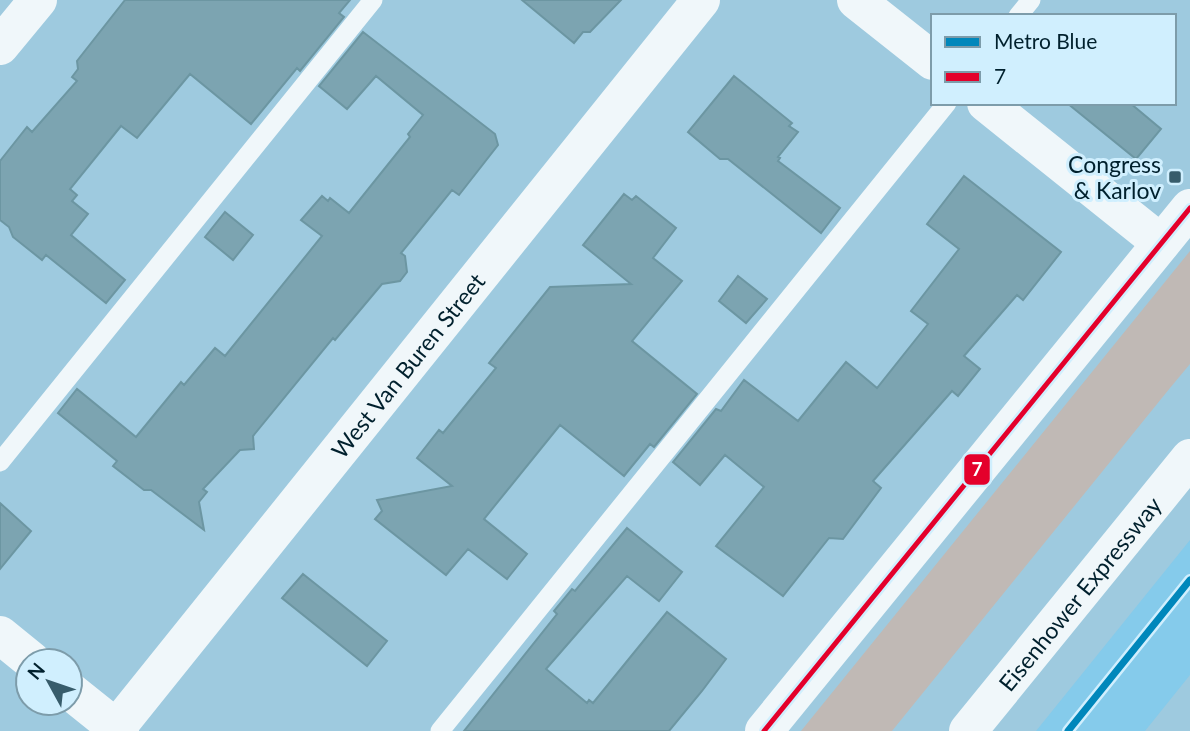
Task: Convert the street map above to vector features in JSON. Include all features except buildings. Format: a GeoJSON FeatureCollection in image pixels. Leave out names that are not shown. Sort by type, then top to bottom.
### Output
{"type":"FeatureCollection","features":[{"type":"Feature","properties":{"kind":"main road"},"geometry":{"type":"LineString","coordinates":[[0,46],[38,0]]}},
{"type":"Feature","properties":{"kind":"main road","name":"West Van Buren Street"},"geometry":{"type":"LineString","coordinates":[[117,730],[701,0]]}},
{"type":"Feature","properties":{"kind":"main road"},"geometry":{"type":"LineString","coordinates":[[856,0],[931,59]]}},
{"type":"Feature","properties":{"kind":"main road"},"geometry":{"type":"LineString","coordinates":[[988,105],[1161,243]]}},
{"type":"Feature","properties":{"kind":"main road"},"geometry":{"type":"LineString","coordinates":[[765,731],[1190,208]]}},
{"type":"Feature","properties":{"kind":"main road","name":"Eisenhower Expressway"},"geometry":{"type":"LineString","coordinates":[[968,731],[1190,458]]}},
{"type":"Feature","properties":{"kind":"main road"},"geometry":{"type":"LineString","coordinates":[[0,635],[15,647]]}},
{"type":"Feature","properties":{"kind":"main road"},"geometry":{"type":"LineString","coordinates":[[84,703],[117,730]]}},
{"type":"Feature","properties":{"kind":"lane"},"geometry":{"type":"LineString","coordinates":[[0,462],[373,0]]}},
{"type":"Feature","properties":{"kind":"lane"},"geometry":{"type":"LineString","coordinates":[[1020,14],[1031,0]]}},
{"type":"Feature","properties":{"kind":"lane"},"geometry":{"type":"LineString","coordinates":[[440,731],[945,105]]}},
{"type":"Feature","properties":{"kind":"shaded area"},"geometry":{"type":"Polygon","coordinates":[[[1190,251],[1190,364],[892,731],[801,731],[1190,251]]]}},
{"type":"Feature","properties":{"kind":"shaded area"},"geometry":{"type":"Polygon","coordinates":[[[1190,540],[1190,675],[1145,731],[1036,731],[1190,540]]]}},
{"type":"Feature","properties":{"kind":"metro line","name":"Blue"},"geometry":{"type":"LineString","coordinates":[[1068,731],[1190,580]]}},
{"type":"Feature","properties":{"kind":"transit line","name":"7"},"geometry":{"type":"LineString","coordinates":[[764,731],[1190,208]]}},
{"type":"Feature","properties":{"kind":"place","name":"Congress & Karlov"},"geometry":{"type":"Point","coordinates":[1175,177]}}]}
